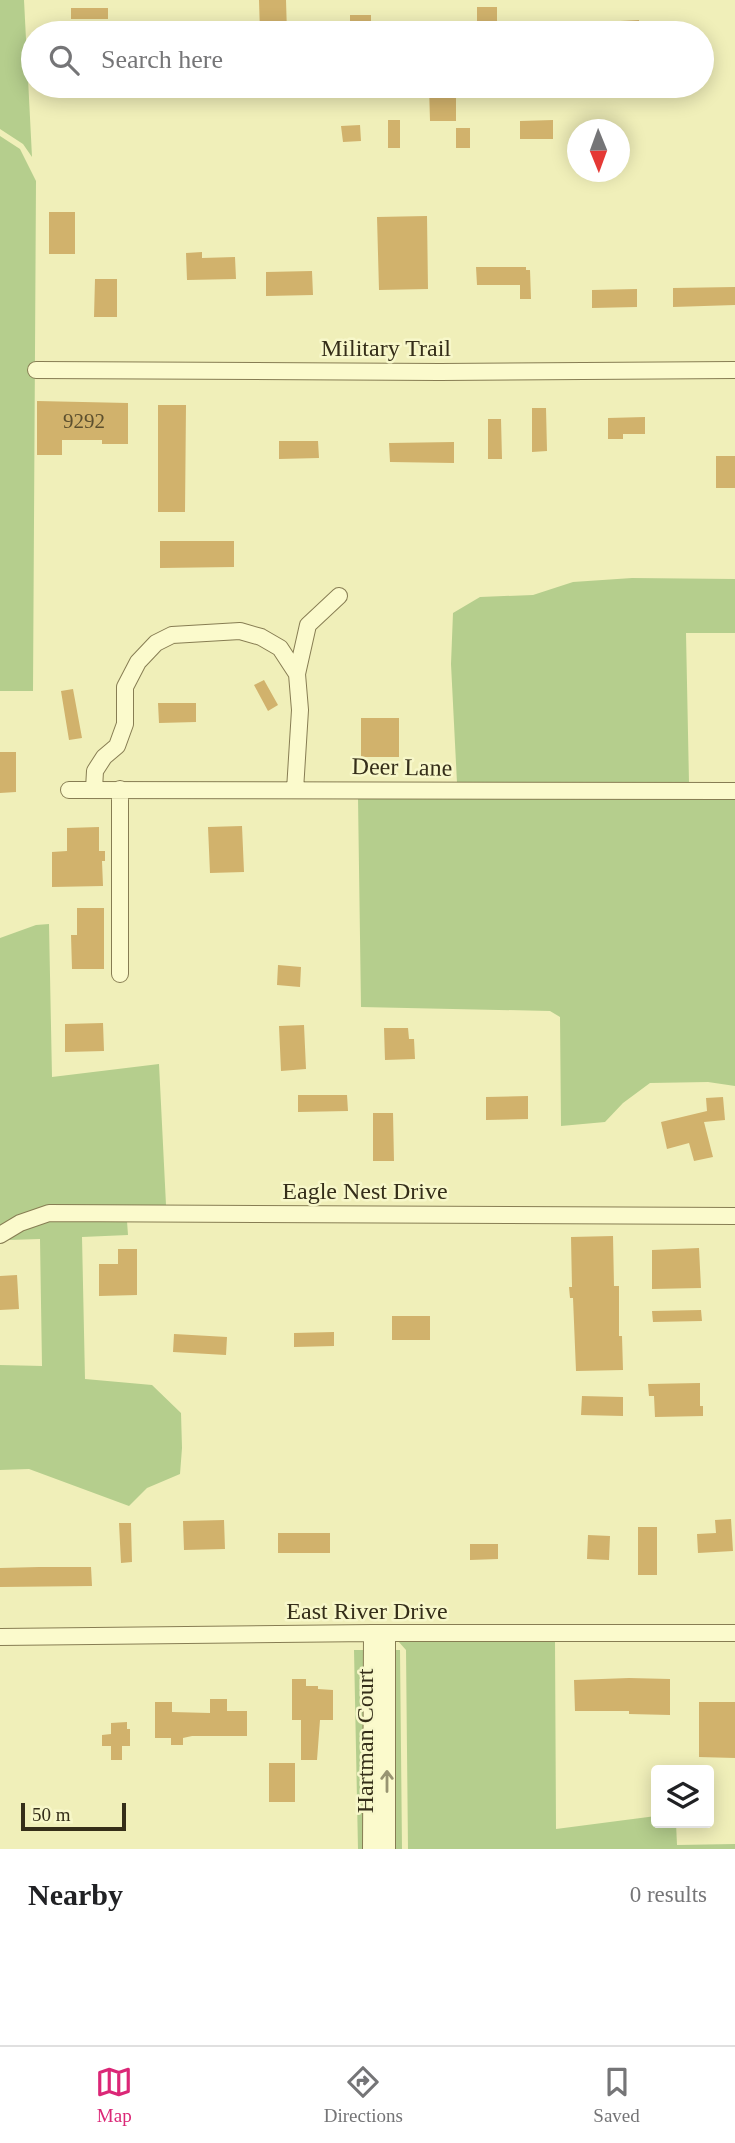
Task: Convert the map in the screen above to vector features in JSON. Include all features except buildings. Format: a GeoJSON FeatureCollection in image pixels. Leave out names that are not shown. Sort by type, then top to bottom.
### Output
{"type":"FeatureCollection","features":[{"type":"Feature","properties":{"kind":"street","name":"Military Trail"},"geometry":{"type":"LineString","coordinates":[[36,370],[735,370]]}},
{"type":"Feature","properties":{"kind":"street"},"geometry":{"type":"LineString","coordinates":[[295,790],[300,709],[297,674],[308,625],[339,596]]}},
{"type":"Feature","properties":{"kind":"street"},"geometry":{"type":"LineString","coordinates":[[94,789],[95,771],[104,757],[117,746],[125,724],[125,687],[138,662],[156,643],[172,635],[240,631],[261,637],[279,648],[297,674]]}},
{"type":"Feature","properties":{"kind":"street"},"geometry":{"type":"LineString","coordinates":[[120,789],[120,974]]}},
{"type":"Feature","properties":{"kind":"street","name":"Deer Lane"},"geometry":{"type":"LineString","coordinates":[[69,790],[735,791]]}},
{"type":"Feature","properties":{"kind":"street","name":"Eagle Nest Drive"},"geometry":{"type":"LineString","coordinates":[[0,1235],[20,1223],[49,1213],[735,1216]]}},
{"type":"Feature","properties":{"kind":"street","name":"Hartman Court"},"geometry":{"type":"LineString","coordinates":[[370,1849],[379,1633]]}},
{"type":"Feature","properties":{"kind":"street","name":"Hartman Court"},"geometry":{"type":"LineString","coordinates":[[379,1633],[387,1849]]}},
{"type":"Feature","properties":{"kind":"street","name":"East River Drive"},"geometry":{"type":"LineString","coordinates":[[0,1637],[735,1633]]}},
{"type":"Feature","properties":{"kind":"green space"},"geometry":{"type":"Polygon","coordinates":[[[0,0],[24,0],[25,21],[21,21],[21,98],[29,98],[32,157],[23,144],[0,129],[0,0]]]}},
{"type":"Feature","properties":{"kind":"green space"},"geometry":{"type":"Polygon","coordinates":[[[0,136],[20,149],[36,181],[33,691],[0,691],[0,136]]]}},
{"type":"Feature","properties":{"kind":"green space"},"geometry":{"type":"Polygon","coordinates":[[[632,578],[735,579],[735,633],[686,633],[689,783],[457,783],[451,664],[453,613],[480,597],[533,595],[573,582],[632,578]]]}},
{"type":"Feature","properties":{"kind":"green space"},"geometry":{"type":"Polygon","coordinates":[[[358,798],[735,799],[735,1086],[708,1082],[650,1083],[623,1103],[605,1122],[561,1126],[560,1017],[550,1011],[361,1007],[358,798]]]}},
{"type":"Feature","properties":{"kind":"green space"},"geometry":{"type":"Polygon","coordinates":[[[49,924],[52,1077],[159,1064],[166,1205],[47,1205],[0,1226],[0,938],[36,925],[49,924]]]}},
{"type":"Feature","properties":{"kind":"green space"},"geometry":{"type":"Polygon","coordinates":[[[50,1221],[127,1221],[128,1235],[82,1237],[85,1379],[152,1385],[181,1413],[180,1474],[147,1488],[129,1506],[29,1469],[0,1470],[0,1365],[42,1366],[40,1239],[8,1240],[22,1231],[50,1221]]]}},
{"type":"Feature","properties":{"kind":"green space"},"geometry":{"type":"Polygon","coordinates":[[[398,1641],[555,1641],[556,1829],[651,1817],[651,1828],[676,1828],[677,1845],[735,1844],[735,1849],[408,1849],[406,1650],[398,1641]]]}},
{"type":"Feature","properties":{"kind":"green space"},"geometry":{"type":"Polygon","coordinates":[[[354,1650],[400,1650],[402,1849],[358,1849],[354,1650]]]}}]}
